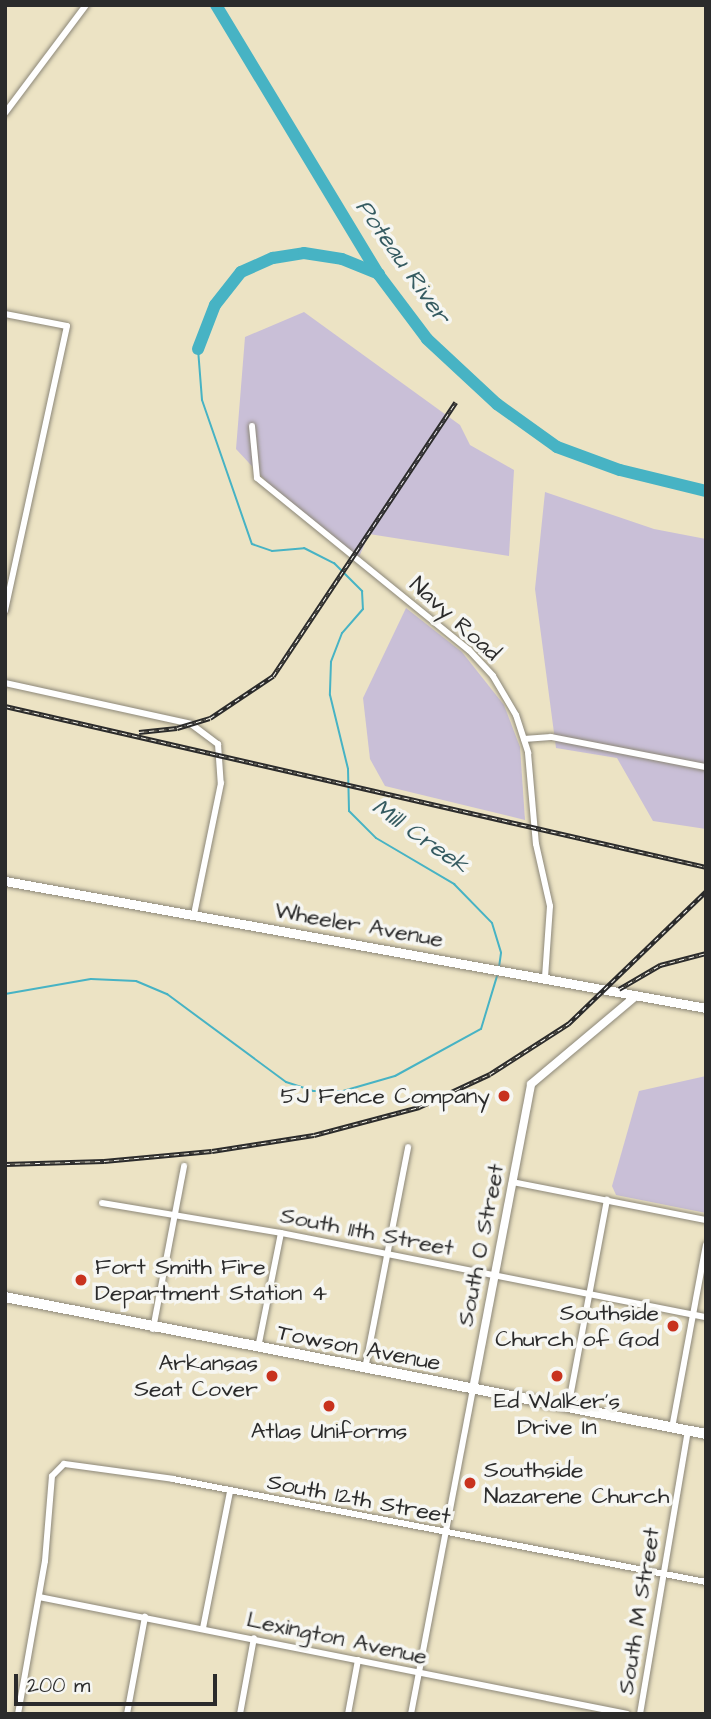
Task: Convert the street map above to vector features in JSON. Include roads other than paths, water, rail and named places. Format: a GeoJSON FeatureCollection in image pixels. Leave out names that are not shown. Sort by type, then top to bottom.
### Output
{"type":"FeatureCollection","features":[{"type":"Feature","properties":{"kind":"main road","name":"Wheeler Avenue"},"geometry":{"type":"LineString","coordinates":[[5,881],[706,1008]]}},
{"type":"Feature","properties":{"kind":"main road","name":"Towson Avenue"},"geometry":{"type":"LineString","coordinates":[[5,1297],[153,1329],[706,1434]]}},
{"type":"Feature","properties":{"kind":"street"},"geometry":{"type":"LineString","coordinates":[[5,113],[86,5]]}},
{"type":"Feature","properties":{"kind":"street"},"geometry":{"type":"LineString","coordinates":[[5,314],[67,326],[5,611]]}},
{"type":"Feature","properties":{"kind":"street","name":"Navy Road"},"geometry":{"type":"LineString","coordinates":[[252,426],[257,478],[469,650],[504,692],[524,739],[537,844],[551,915],[545,978]]}},
{"type":"Feature","properties":{"kind":"street"},"geometry":{"type":"LineString","coordinates":[[5,683],[191,724],[215,740],[222,756],[221,783],[194,914]]}},
{"type":"Feature","properties":{"kind":"street"},"geometry":{"type":"LineString","coordinates":[[524,739],[551,737],[706,767]]}},
{"type":"Feature","properties":{"kind":"street","name":"South O Street"},"geometry":{"type":"LineString","coordinates":[[411,1714],[534,1079],[636,996]]}},
{"type":"Feature","properties":{"kind":"street"},"geometry":{"type":"LineString","coordinates":[[365,1369],[408,1147]]}},
{"type":"Feature","properties":{"kind":"street"},"geometry":{"type":"LineString","coordinates":[[153,1329],[184,1166]]}},
{"type":"Feature","properties":{"kind":"street"},"geometry":{"type":"LineString","coordinates":[[512,1182],[706,1220]]}},
{"type":"Feature","properties":{"kind":"street"},"geometry":{"type":"LineString","coordinates":[[568,1408],[607,1200]]}},
{"type":"Feature","properties":{"kind":"street","name":"South 11th Street"},"geometry":{"type":"LineString","coordinates":[[102,1203],[281,1233],[706,1317]]}},
{"type":"Feature","properties":{"kind":"street"},"geometry":{"type":"LineString","coordinates":[[258,1349],[281,1233]]}},
{"type":"Feature","properties":{"kind":"street"},"geometry":{"type":"LineString","coordinates":[[672,1428],[706,1245]]}},
{"type":"Feature","properties":{"kind":"street","name":"South M Street"},"geometry":{"type":"LineString","coordinates":[[640,1714],[688,1431]]}},
{"type":"Feature","properties":{"kind":"street","name":"South 12th Street"},"geometry":{"type":"LineString","coordinates":[[39,1597],[52,1476],[58,1466],[73,1464],[706,1582]]}},
{"type":"Feature","properties":{"kind":"street"},"geometry":{"type":"LineString","coordinates":[[202,1628],[230,1492]]}},
{"type":"Feature","properties":{"kind":"street"},"geometry":{"type":"LineString","coordinates":[[27,1714],[18,1713],[39,1597]]}},
{"type":"Feature","properties":{"kind":"street","name":"Lexington Avenue"},"geometry":{"type":"LineString","coordinates":[[39,1597],[627,1714]]}},
{"type":"Feature","properties":{"kind":"street"},"geometry":{"type":"LineString","coordinates":[[127,1714],[145,1617]]}},
{"type":"Feature","properties":{"kind":"street"},"geometry":{"type":"LineString","coordinates":[[240,1714],[254,1638]]}},
{"type":"Feature","properties":{"kind":"street"},"geometry":{"type":"LineString","coordinates":[[348,1714],[358,1660]]}},
{"type":"Feature","properties":{"kind":"waterway","name":"Poteau River"},"geometry":{"type":"LineString","coordinates":[[216,5],[379,275],[427,339],[497,404],[557,447],[620,470],[706,491]]}},
{"type":"Feature","properties":{"kind":"waterway","name":"Mill Creek"},"geometry":{"type":"LineString","coordinates":[[198,349],[215,305],[241,272],[273,258],[304,253],[342,259],[379,274]]}},
{"type":"Feature","properties":{"kind":"waterway","name":"Mill Creek"},"geometry":{"type":"LineString","coordinates":[[198,349],[202,400],[252,544],[272,551],[304,548],[334,563],[362,591],[363,609],[342,633],[331,662],[330,695],[348,769],[349,811],[376,838],[454,884],[492,923],[501,953],[499,967]]}},
{"type":"Feature","properties":{"kind":"waterway","name":"Mill Creek"},"geometry":{"type":"LineString","coordinates":[[5,994],[91,979],[136,981],[167,994],[286,1082],[313,1091],[343,1091],[395,1076],[481,1029],[497,976]]}},
{"type":"Feature","properties":{"kind":"railway"},"geometry":{"type":"LineString","coordinates":[[139,732],[177,728],[210,718],[273,676],[456,402]]}},
{"type":"Feature","properties":{"kind":"railway"},"geometry":{"type":"LineString","coordinates":[[5,706],[706,867]]}},
{"type":"Feature","properties":{"kind":"railway"},"geometry":{"type":"LineString","coordinates":[[5,1164],[104,1161],[212,1151],[314,1135],[419,1107],[490,1074],[568,1024],[706,891]]}},
{"type":"Feature","properties":{"kind":"railway"},"geometry":{"type":"LineString","coordinates":[[619,989],[660,965],[706,953]]}},
{"type":"Feature","properties":{"kind":"place","name":"5J Fence Company"},"geometry":{"type":"Point","coordinates":[504,1096]}},
{"type":"Feature","properties":{"kind":"place","name":"Fort Smith Fire Department Station 4"},"geometry":{"type":"Point","coordinates":[81,1280]}},
{"type":"Feature","properties":{"kind":"place","name":"Southside Church of God"},"geometry":{"type":"Point","coordinates":[673,1326]}},
{"type":"Feature","properties":{"kind":"place","name":"Arkansas Seat Cover"},"geometry":{"type":"Point","coordinates":[272,1376]}},
{"type":"Feature","properties":{"kind":"place","name":"Ed Walker's Drive In"},"geometry":{"type":"Point","coordinates":[557,1376]}},
{"type":"Feature","properties":{"kind":"place","name":"Atlas Uniforms"},"geometry":{"type":"Point","coordinates":[329,1406]}},
{"type":"Feature","properties":{"kind":"place","name":"Southside Nazarene Church"},"geometry":{"type":"Point","coordinates":[470,1483]}}]}
